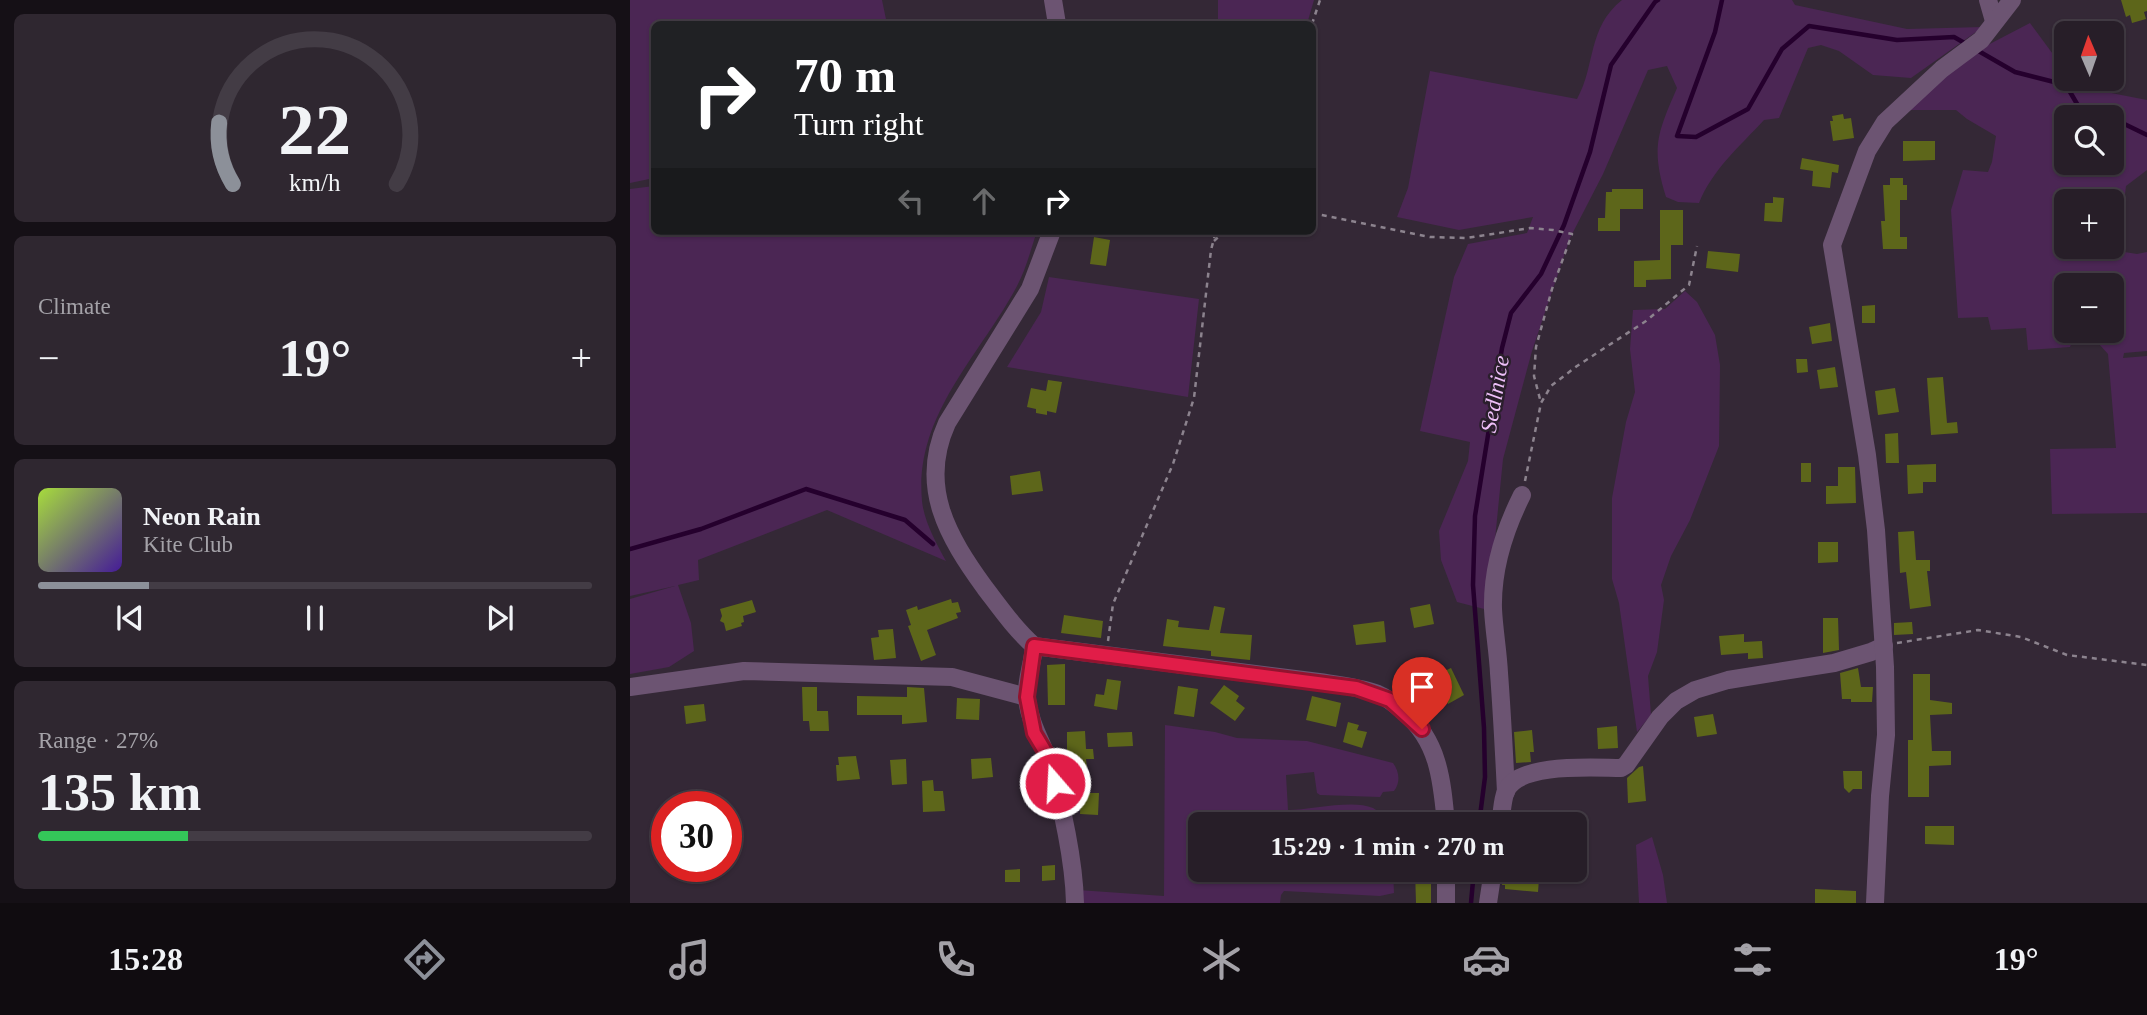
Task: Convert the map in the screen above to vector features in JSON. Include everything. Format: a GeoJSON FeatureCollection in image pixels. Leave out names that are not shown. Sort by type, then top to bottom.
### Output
{"type":"FeatureCollection","features":[{"type":"Feature","properties":{"kind":"street"},"geometry":{"type":"LineString","coordinates":[[1053,0],[1056,21]]}},
{"type":"Feature","properties":{"kind":"street"},"geometry":{"type":"LineString","coordinates":[[1989,0],[1994,21]]}},
{"type":"Feature","properties":{"kind":"street"},"geometry":{"type":"LineString","coordinates":[[1875,903],[1886,735],[1884,646],[1876,530],[1867,455],[1832,245],[1867,151],[1885,122],[1942,69],[1981,40],[2012,0]]}},
{"type":"Feature","properties":{"kind":"street"},"geometry":{"type":"LineString","coordinates":[[1050,235],[1030,289],[947,423],[938,446],[935,464],[937,497],[946,528],[974,573],[1016,630],[1034,646],[1320,682],[1356,688],[1390,700],[1413,719],[1430,743],[1439,770],[1444,812]]}},
{"type":"Feature","properties":{"kind":"street"},"geometry":{"type":"LineString","coordinates":[[1502,812],[1506,792],[1500,676],[1493,609],[1496,572],[1512,515],[1522,495]]}},
{"type":"Feature","properties":{"kind":"street"},"geometry":{"type":"LineString","coordinates":[[1034,646],[1027,697],[1034,733],[1046,753],[1055,783],[1072,871],[1075,903]]}},
{"type":"Feature","properties":{"kind":"street"},"geometry":{"type":"LineString","coordinates":[[1506,792],[1514,781],[1537,772],[1566,768],[1621,768],[1626,765],[1660,717],[1676,701],[1695,690],[1728,680],[1835,663],[1884,646]]}},
{"type":"Feature","properties":{"kind":"street"},"geometry":{"type":"LineString","coordinates":[[630,687],[744,670],[952,677],[1027,697]]}},
{"type":"Feature","properties":{"kind":"street"},"geometry":{"type":"LineString","coordinates":[[1446,882],[1447,903]]}},
{"type":"Feature","properties":{"kind":"street"},"geometry":{"type":"LineString","coordinates":[[1488,903],[1491,882]]}},
{"type":"Feature","properties":{"kind":"path"},"geometry":{"type":"LineString","coordinates":[[1313,21],[1320,0]]}},
{"type":"Feature","properties":{"kind":"path"},"geometry":{"type":"LineString","coordinates":[[1316,214],[1430,237],[1467,238],[1530,228],[1572,234],[1552,289],[1536,347],[1534,376],[1541,403]]}},
{"type":"Feature","properties":{"kind":"path"},"geometry":{"type":"LineString","coordinates":[[1106,655],[1113,604],[1173,464],[1194,398],[1215,235]]}},
{"type":"Feature","properties":{"kind":"path"},"geometry":{"type":"LineString","coordinates":[[1214,241],[1221,235]]}},
{"type":"Feature","properties":{"kind":"path"},"geometry":{"type":"LineString","coordinates":[[1522,495],[1541,403],[1551,386],[1646,321],[1689,285],[1697,246]]}},
{"type":"Feature","properties":{"kind":"path"},"geometry":{"type":"LineString","coordinates":[[1884,646],[1978,630],[2021,637],[2067,655],[2147,665]]}},
{"type":"Feature","properties":{"kind":"shaded area"},"geometry":{"type":"Polygon","coordinates":[[[630,0],[882,0],[886,21],[651,21],[651,179],[630,183],[630,0]]]}},
{"type":"Feature","properties":{"kind":"shaded area"},"geometry":{"type":"Polygon","coordinates":[[[1218,0],[1314,0],[1308,21],[1218,21],[1218,0]]]}},
{"type":"Feature","properties":{"kind":"shaded area"},"geometry":{"type":"Polygon","coordinates":[[[1622,0],[1792,0],[1795,5],[1907,29],[1983,27],[1911,78],[1873,75],[1839,51],[1821,45],[1808,48],[1779,118],[1764,120],[1719,169],[1699,203],[1678,202],[1666,197],[1659,166],[1658,141],[1677,88],[1667,66],[1648,70],[1603,174],[1570,238],[1532,351],[1503,459],[1488,610],[1457,602],[1441,560],[1439,531],[1468,461],[1470,442],[1420,431],[1454,277],[1468,244],[1527,233],[1533,217],[1459,230],[1397,217],[1408,188],[1430,71],[1577,99],[1597,35],[1603,22],[1622,0]]]}},
{"type":"Feature","properties":{"kind":"shaded area"},"geometry":{"type":"Polygon","coordinates":[[[2030,23],[2054,56],[2054,91],[2104,91],[2147,100],[2147,170],[2126,186],[2124,202],[2124,189],[2054,189],[2054,259],[2124,259],[2124,252],[2147,252],[2147,351],[2124,353],[2123,358],[2147,356],[2147,513],[2052,514],[2050,449],[2116,448],[2108,354],[2098,343],[2124,343],[2124,273],[2054,273],[2054,343],[2071,343],[2070,347],[2028,350],[2026,328],[1991,330],[1988,317],[1958,318],[1951,210],[1963,170],[1988,172],[1996,136],[1956,110],[1903,110],[1982,48],[2030,23]]]}},
{"type":"Feature","properties":{"kind":"shaded area"},"geometry":{"type":"Polygon","coordinates":[[[651,186],[651,235],[1036,235],[1017,286],[953,388],[928,441],[922,470],[923,509],[946,561],[827,510],[698,560],[699,580],[678,585],[691,623],[694,651],[669,667],[630,674],[630,599],[675,586],[630,596],[630,189],[651,186]]]}},
{"type":"Feature","properties":{"kind":"shaded area"},"geometry":{"type":"Polygon","coordinates":[[[1049,277],[1199,299],[1188,397],[1007,367],[1041,312],[1049,277]]]}},
{"type":"Feature","properties":{"kind":"shaded area"},"geometry":{"type":"Polygon","coordinates":[[[1685,291],[1697,302],[1715,335],[1720,365],[1719,446],[1661,585],[1664,600],[1657,652],[1648,676],[1651,715],[1637,732],[1619,603],[1612,579],[1612,498],[1626,422],[1635,392],[1630,349],[1633,310],[1665,309],[1685,291]]]}},
{"type":"Feature","properties":{"kind":"shaded area"},"geometry":{"type":"Polygon","coordinates":[[[1165,725],[1237,738],[1307,741],[1393,763],[1398,773],[1398,784],[1394,791],[1383,792],[1380,797],[1320,795],[1317,793],[1314,772],[1286,775],[1288,810],[1354,805],[1373,808],[1378,812],[1188,812],[1188,882],[1394,882],[1394,893],[1380,896],[1284,891],[1280,903],[1078,903],[1078,890],[1164,896],[1165,725]]]}},
{"type":"Feature","properties":{"kind":"shaded area"},"geometry":{"type":"Polygon","coordinates":[[[1652,837],[1663,875],[1667,903],[1639,903],[1636,845],[1652,837]]]}},
{"type":"Feature","properties":{"kind":"building"},"geometry":{"type":"Polygon","coordinates":[[[2121,0],[2147,0],[2147,11],[2144,12],[2146,19],[2132,23],[2130,15],[2126,17],[2121,0]]]}},
{"type":"Feature","properties":{"kind":"building"},"geometry":{"type":"Polygon","coordinates":[[[1843,114],[1844,119],[1851,118],[1854,138],[1833,141],[1830,121],[1833,121],[1832,116],[1843,114]]]}},
{"type":"Feature","properties":{"kind":"building"},"geometry":{"type":"Polygon","coordinates":[[[1903,141],[1935,141],[1935,160],[1903,161],[1903,141]]]}},
{"type":"Feature","properties":{"kind":"building"},"geometry":{"type":"Polygon","coordinates":[[[1802,158],[1839,165],[1838,173],[1832,172],[1830,188],[1812,186],[1813,171],[1800,169],[1802,158]]]}},
{"type":"Feature","properties":{"kind":"building"},"geometry":{"type":"Polygon","coordinates":[[[1890,178],[1903,178],[1903,185],[1907,185],[1907,200],[1900,200],[1900,237],[1907,237],[1907,249],[1883,249],[1883,185],[1890,185],[1890,178]]]}},
{"type":"Feature","properties":{"kind":"building"},"geometry":{"type":"Polygon","coordinates":[[[1612,189],[1643,189],[1643,209],[1620,209],[1620,231],[1598,231],[1598,218],[1605,218],[1606,192],[1612,192],[1612,189]]]}},
{"type":"Feature","properties":{"kind":"building"},"geometry":{"type":"Polygon","coordinates":[[[1773,197],[1784,198],[1782,222],[1764,221],[1765,203],[1773,203],[1773,197]]]}},
{"type":"Feature","properties":{"kind":"building"},"geometry":{"type":"Polygon","coordinates":[[[1660,210],[1683,210],[1683,245],[1671,245],[1671,279],[1646,280],[1646,287],[1634,287],[1634,261],[1660,260],[1660,210]]]}},
{"type":"Feature","properties":{"kind":"building"},"geometry":{"type":"Polygon","coordinates":[[[1094,237],[1110,240],[1106,266],[1090,264],[1094,237]]]}},
{"type":"Feature","properties":{"kind":"building"},"geometry":{"type":"Polygon","coordinates":[[[1708,251],[1740,254],[1738,272],[1706,268],[1708,251]]]}},
{"type":"Feature","properties":{"kind":"building"},"geometry":{"type":"Polygon","coordinates":[[[1875,305],[1875,323],[1862,323],[1862,306],[1875,305]]]}},
{"type":"Feature","properties":{"kind":"building"},"geometry":{"type":"Polygon","coordinates":[[[1830,323],[1832,341],[1812,344],[1809,327],[1830,323]]]}},
{"type":"Feature","properties":{"kind":"building"},"geometry":{"type":"Polygon","coordinates":[[[1796,359],[1807,359],[1808,372],[1797,373],[1796,359]]]}},
{"type":"Feature","properties":{"kind":"building"},"geometry":{"type":"Polygon","coordinates":[[[1835,367],[1838,387],[1820,389],[1817,370],[1835,367]]]}},
{"type":"Feature","properties":{"kind":"building"},"geometry":{"type":"Polygon","coordinates":[[[1943,377],[1947,423],[1957,422],[1958,433],[1931,435],[1927,378],[1943,377]]]}},
{"type":"Feature","properties":{"kind":"building"},"geometry":{"type":"Polygon","coordinates":[[[1048,380],[1062,382],[1056,413],[1036,413],[1036,409],[1027,407],[1031,388],[1046,391],[1048,380]]]}},
{"type":"Feature","properties":{"kind":"building"},"geometry":{"type":"Polygon","coordinates":[[[1895,388],[1899,412],[1878,415],[1875,391],[1895,388]]]}},
{"type":"Feature","properties":{"kind":"building"},"geometry":{"type":"Polygon","coordinates":[[[1898,433],[1899,463],[1886,463],[1885,434],[1898,433]]]}},
{"type":"Feature","properties":{"kind":"building"},"geometry":{"type":"Polygon","coordinates":[[[1801,463],[1811,463],[1811,482],[1801,482],[1801,463]]]}},
{"type":"Feature","properties":{"kind":"building"},"geometry":{"type":"Polygon","coordinates":[[[1936,464],[1936,482],[1923,482],[1923,493],[1908,494],[1907,465],[1936,464]]]}},
{"type":"Feature","properties":{"kind":"building"},"geometry":{"type":"Polygon","coordinates":[[[1838,467],[1855,467],[1856,503],[1826,504],[1826,486],[1838,486],[1838,467]]]}},
{"type":"Feature","properties":{"kind":"building"},"geometry":{"type":"Polygon","coordinates":[[[1040,471],[1043,491],[1012,495],[1010,476],[1040,471]]]}},
{"type":"Feature","properties":{"kind":"building"},"geometry":{"type":"Polygon","coordinates":[[[1914,531],[1916,560],[1930,560],[1930,571],[1927,571],[1931,606],[1910,609],[1906,572],[1900,573],[1898,532],[1914,531]]]}},
{"type":"Feature","properties":{"kind":"building"},"geometry":{"type":"Polygon","coordinates":[[[1818,542],[1838,542],[1838,562],[1818,563],[1818,542]]]}},
{"type":"Feature","properties":{"kind":"building"},"geometry":{"type":"Polygon","coordinates":[[[951,599],[952,603],[958,602],[961,612],[956,613],[958,618],[927,630],[936,655],[921,661],[908,626],[911,625],[906,610],[917,606],[918,610],[951,599]]]}},
{"type":"Feature","properties":{"kind":"building"},"geometry":{"type":"Polygon","coordinates":[[[752,600],[756,612],[743,616],[742,626],[726,631],[724,623],[720,621],[720,609],[752,600]]]}},
{"type":"Feature","properties":{"kind":"building"},"geometry":{"type":"Polygon","coordinates":[[[1430,604],[1434,624],[1414,628],[1410,608],[1430,604]]]}},
{"type":"Feature","properties":{"kind":"building"},"geometry":{"type":"Polygon","coordinates":[[[1214,606],[1225,608],[1220,633],[1252,635],[1250,660],[1211,656],[1211,651],[1163,646],[1167,619],[1179,621],[1178,627],[1209,630],[1214,606]]]}},
{"type":"Feature","properties":{"kind":"building"},"geometry":{"type":"Polygon","coordinates":[[[1064,615],[1103,621],[1101,638],[1061,633],[1064,615]]]}},
{"type":"Feature","properties":{"kind":"building"},"geometry":{"type":"Polygon","coordinates":[[[1823,618],[1838,618],[1839,650],[1823,653],[1823,618]]]}},
{"type":"Feature","properties":{"kind":"building"},"geometry":{"type":"Polygon","coordinates":[[[1384,621],[1386,642],[1356,645],[1353,625],[1384,621]]]}},
{"type":"Feature","properties":{"kind":"building"},"geometry":{"type":"Polygon","coordinates":[[[1912,622],[1913,634],[1894,635],[1894,623],[1912,622]]]}},
{"type":"Feature","properties":{"kind":"building"},"geometry":{"type":"Polygon","coordinates":[[[893,629],[896,658],[874,660],[871,638],[879,637],[878,630],[893,629]]]}},
{"type":"Feature","properties":{"kind":"building"},"geometry":{"type":"Polygon","coordinates":[[[1744,634],[1744,642],[1762,641],[1763,658],[1748,659],[1748,653],[1721,655],[1719,636],[1744,634]]]}},
{"type":"Feature","properties":{"kind":"building"},"geometry":{"type":"Polygon","coordinates":[[[1065,664],[1065,705],[1048,705],[1047,665],[1065,664]]]}},
{"type":"Feature","properties":{"kind":"building"},"geometry":{"type":"Polygon","coordinates":[[[1451,668],[1464,695],[1448,704],[1434,676],[1451,668]]]}},
{"type":"Feature","properties":{"kind":"building"},"geometry":{"type":"Polygon","coordinates":[[[1858,668],[1861,687],[1873,687],[1872,702],[1842,699],[1840,673],[1858,668]]]}},
{"type":"Feature","properties":{"kind":"building"},"geometry":{"type":"Polygon","coordinates":[[[1913,674],[1930,674],[1930,700],[1952,703],[1952,714],[1930,715],[1932,751],[1951,751],[1951,765],[1929,766],[1929,797],[1908,797],[1908,740],[1913,740],[1913,674]]]}},
{"type":"Feature","properties":{"kind":"building"},"geometry":{"type":"Polygon","coordinates":[[[1107,679],[1121,681],[1117,710],[1094,706],[1096,694],[1104,695],[1107,679]]]}},
{"type":"Feature","properties":{"kind":"building"},"geometry":{"type":"Polygon","coordinates":[[[1224,685],[1239,696],[1236,701],[1245,708],[1235,721],[1210,703],[1224,685]]]}},
{"type":"Feature","properties":{"kind":"building"},"geometry":{"type":"Polygon","coordinates":[[[1178,686],[1198,689],[1194,717],[1174,714],[1178,686]]]}},
{"type":"Feature","properties":{"kind":"building"},"geometry":{"type":"Polygon","coordinates":[[[802,687],[817,687],[817,711],[828,711],[829,731],[810,731],[809,721],[803,721],[802,687]]]}},
{"type":"Feature","properties":{"kind":"building"},"geometry":{"type":"Polygon","coordinates":[[[907,687],[924,688],[927,722],[902,724],[902,715],[857,715],[857,696],[907,697],[907,687]]]}},
{"type":"Feature","properties":{"kind":"building"},"geometry":{"type":"Polygon","coordinates":[[[1312,696],[1341,703],[1336,727],[1306,720],[1312,696]]]}},
{"type":"Feature","properties":{"kind":"building"},"geometry":{"type":"Polygon","coordinates":[[[957,698],[980,699],[979,720],[956,719],[957,698]]]}},
{"type":"Feature","properties":{"kind":"building"},"geometry":{"type":"Polygon","coordinates":[[[704,704],[706,721],[686,724],[684,706],[704,704]]]}},
{"type":"Feature","properties":{"kind":"building"},"geometry":{"type":"Polygon","coordinates":[[[1713,714],[1717,734],[1697,737],[1694,717],[1713,714]]]}},
{"type":"Feature","properties":{"kind":"building"},"geometry":{"type":"Polygon","coordinates":[[[1348,722],[1359,725],[1357,730],[1367,732],[1362,748],[1343,742],[1348,722]]]}},
{"type":"Feature","properties":{"kind":"building"},"geometry":{"type":"Polygon","coordinates":[[[1617,726],[1618,748],[1598,749],[1597,728],[1617,726]]]}},
{"type":"Feature","properties":{"kind":"building"},"geometry":{"type":"Polygon","coordinates":[[[1532,730],[1534,752],[1530,752],[1531,762],[1516,763],[1514,732],[1532,730]]]}},
{"type":"Feature","properties":{"kind":"building"},"geometry":{"type":"Polygon","coordinates":[[[1085,731],[1086,749],[1093,749],[1094,759],[1086,759],[1087,768],[1069,769],[1068,760],[1061,761],[1060,750],[1067,750],[1067,732],[1085,731]]]}},
{"type":"Feature","properties":{"kind":"building"},"geometry":{"type":"Polygon","coordinates":[[[1132,732],[1133,746],[1108,747],[1107,733],[1132,732]]]}},
{"type":"Feature","properties":{"kind":"building"},"geometry":{"type":"Polygon","coordinates":[[[856,756],[860,779],[837,781],[838,757],[856,756]]]}},
{"type":"Feature","properties":{"kind":"building"},"geometry":{"type":"Polygon","coordinates":[[[991,758],[993,777],[972,779],[971,759],[991,758]]]}},
{"type":"Feature","properties":{"kind":"building"},"geometry":{"type":"Polygon","coordinates":[[[906,759],[907,784],[892,785],[890,760],[906,759]]]}},
{"type":"Feature","properties":{"kind":"building"},"geometry":{"type":"Polygon","coordinates":[[[1643,766],[1646,801],[1628,803],[1627,778],[1643,766]]]}},
{"type":"Feature","properties":{"kind":"building"},"geometry":{"type":"Polygon","coordinates":[[[1843,771],[1862,771],[1862,789],[1853,789],[1849,793],[1844,788],[1843,771]]]}},
{"type":"Feature","properties":{"kind":"building"},"geometry":{"type":"Polygon","coordinates":[[[933,780],[934,791],[943,791],[945,811],[923,812],[922,781],[933,780]]]}},
{"type":"Feature","properties":{"kind":"building"},"geometry":{"type":"Polygon","coordinates":[[[1081,793],[1099,793],[1098,815],[1080,814],[1081,793]]]}},
{"type":"Feature","properties":{"kind":"building"},"geometry":{"type":"Polygon","coordinates":[[[1925,826],[1954,826],[1954,845],[1925,844],[1925,826]]]}},
{"type":"Feature","properties":{"kind":"building"},"geometry":{"type":"Polygon","coordinates":[[[1055,865],[1055,880],[1042,881],[1042,866],[1055,865]]]}},
{"type":"Feature","properties":{"kind":"building"},"geometry":{"type":"Polygon","coordinates":[[[1020,869],[1020,882],[1005,882],[1005,870],[1020,869]]]}},
{"type":"Feature","properties":{"kind":"building"},"geometry":{"type":"Polygon","coordinates":[[[1415,882],[1431,882],[1431,903],[1416,903],[1415,882]]]}},
{"type":"Feature","properties":{"kind":"building"},"geometry":{"type":"Polygon","coordinates":[[[1502,882],[1539,882],[1538,892],[1505,889],[1505,885],[1502,885],[1502,882]]]}},
{"type":"Feature","properties":{"kind":"building"},"geometry":{"type":"Polygon","coordinates":[[[1815,889],[1856,891],[1856,903],[1815,903],[1815,889]]]}},
{"type":"Feature","properties":{"kind":"waterway","name":"Sedlnice"},"geometry":{"type":"LineString","coordinates":[[1481,812],[1485,777],[1473,585],[1475,516],[1502,348],[1511,313],[1541,274],[1564,225],[1590,152],[1611,65],[1658,0]]}},
{"type":"Feature","properties":{"kind":"waterway"},"geometry":{"type":"LineString","coordinates":[[1722,0],[1715,32],[1677,136],[1696,137],[1748,109],[1782,49],[1809,26],[1897,40],[1954,37],[1968,45]]}},
{"type":"Feature","properties":{"kind":"waterway"},"geometry":{"type":"LineString","coordinates":[[1975,49],[2015,72],[2066,85],[2078,105]]}},
{"type":"Feature","properties":{"kind":"waterway"},"geometry":{"type":"LineString","coordinates":[[2124,124],[2147,135]]}},
{"type":"Feature","properties":{"kind":"waterway"},"geometry":{"type":"LineString","coordinates":[[630,549],[701,529],[806,489],[905,520],[933,544]]}},
{"type":"Feature","properties":{"kind":"waterway","name":"Sedlnice"},"geometry":{"type":"LineString","coordinates":[[1471,903],[1473,882]]}},
{"type":"Feature","properties":{"kind":"route"},"geometry":{"type":"LineString","coordinates":[[1055,783],[1046,753],[1034,733],[1027,697],[1034,646],[1356,688],[1390,700],[1422,729]]}}]}
